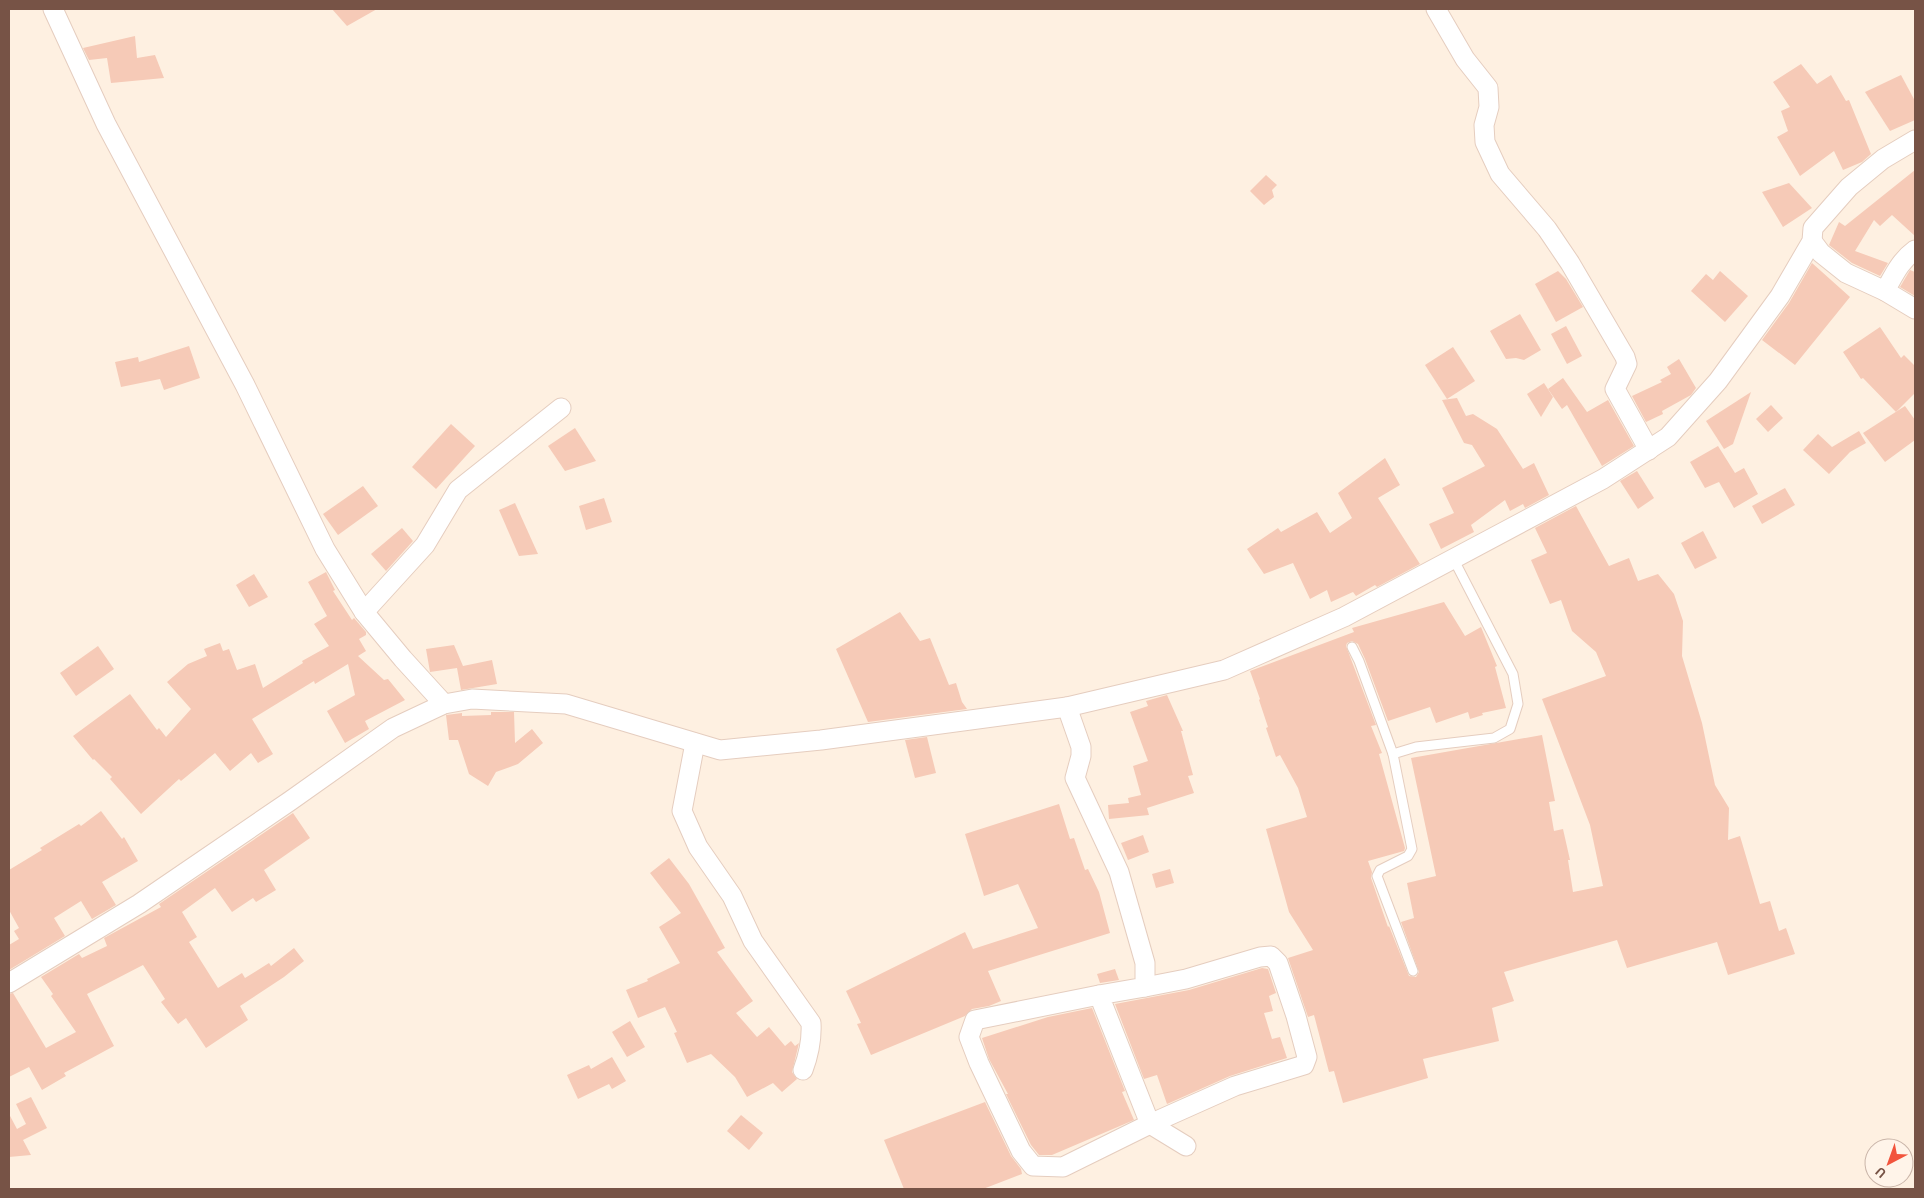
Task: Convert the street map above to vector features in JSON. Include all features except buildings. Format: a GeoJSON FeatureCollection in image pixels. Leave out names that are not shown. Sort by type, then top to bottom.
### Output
{"type":"FeatureCollection","features":[{"type":"Feature","properties":{"kind":"street"},"geometry":{"type":"LineString","coordinates":[[53,9],[106,124],[245,385],[325,549],[364,612],[444,704]]}},
{"type":"Feature","properties":{"kind":"street"},"geometry":{"type":"LineString","coordinates":[[1436,9],[1465,59],[1488,88],[1489,107],[1484,125],[1485,142],[1500,174],[1548,229],[1591,297],[1625,357],[1627,364],[1615,389],[1649,450]]}},
{"type":"Feature","properties":{"kind":"street"},"geometry":{"type":"LineString","coordinates":[[9,983],[139,904],[290,802],[393,728],[444,704],[472,699],[566,704],[720,750],[821,740],[1067,707],[1224,670],[1344,618],[1603,479],[1668,437],[1718,381],[1780,296],[1812,241],[1813,228],[1849,187],[1883,159],[1915,140]]}},
{"type":"Feature","properties":{"kind":"street"},"geometry":{"type":"LineString","coordinates":[[1812,241],[1821,253],[1846,273],[1885,291],[1915,309]]}},
{"type":"Feature","properties":{"kind":"street"},"geometry":{"type":"LineString","coordinates":[[1885,291],[1899,266],[1915,250]]}},
{"type":"Feature","properties":{"kind":"street"},"geometry":{"type":"LineString","coordinates":[[364,612],[425,545],[458,490],[561,408]]}},
{"type":"Feature","properties":{"kind":"street"},"geometry":{"type":"LineString","coordinates":[[1067,707],[1081,747],[1081,756],[1075,778],[1119,872],[1145,963],[1145,987]]}},
{"type":"Feature","properties":{"kind":"street"},"geometry":{"type":"LineString","coordinates":[[695,743],[682,811],[698,846],[732,896],[754,941],[811,1023],[810,1054],[803,1070]]}},
{"type":"Feature","properties":{"kind":"street"},"geometry":{"type":"LineString","coordinates":[[1271,956],[1278,963],[1307,1057],[1304,1065],[1235,1086],[1150,1124],[1063,1167],[1033,1166],[1021,1151],[979,1063],[969,1037],[975,1020],[1099,994],[1145,987],[1186,979],[1260,957],[1271,956]]}},
{"type":"Feature","properties":{"kind":"street"},"geometry":{"type":"LineString","coordinates":[[1099,994],[1150,1124],[1186,1146]]}},
{"type":"Feature","properties":{"kind":"lane"},"geometry":{"type":"LineString","coordinates":[[1393,754],[1416,748],[1494,738],[1510,729],[1518,704],[1513,674],[1454,560]]}},
{"type":"Feature","properties":{"kind":"lane"},"geometry":{"type":"LineString","coordinates":[[1352,647],[1359,661],[1393,754],[1412,849],[1408,856],[1380,870],[1377,876],[1413,971]]}}]}
